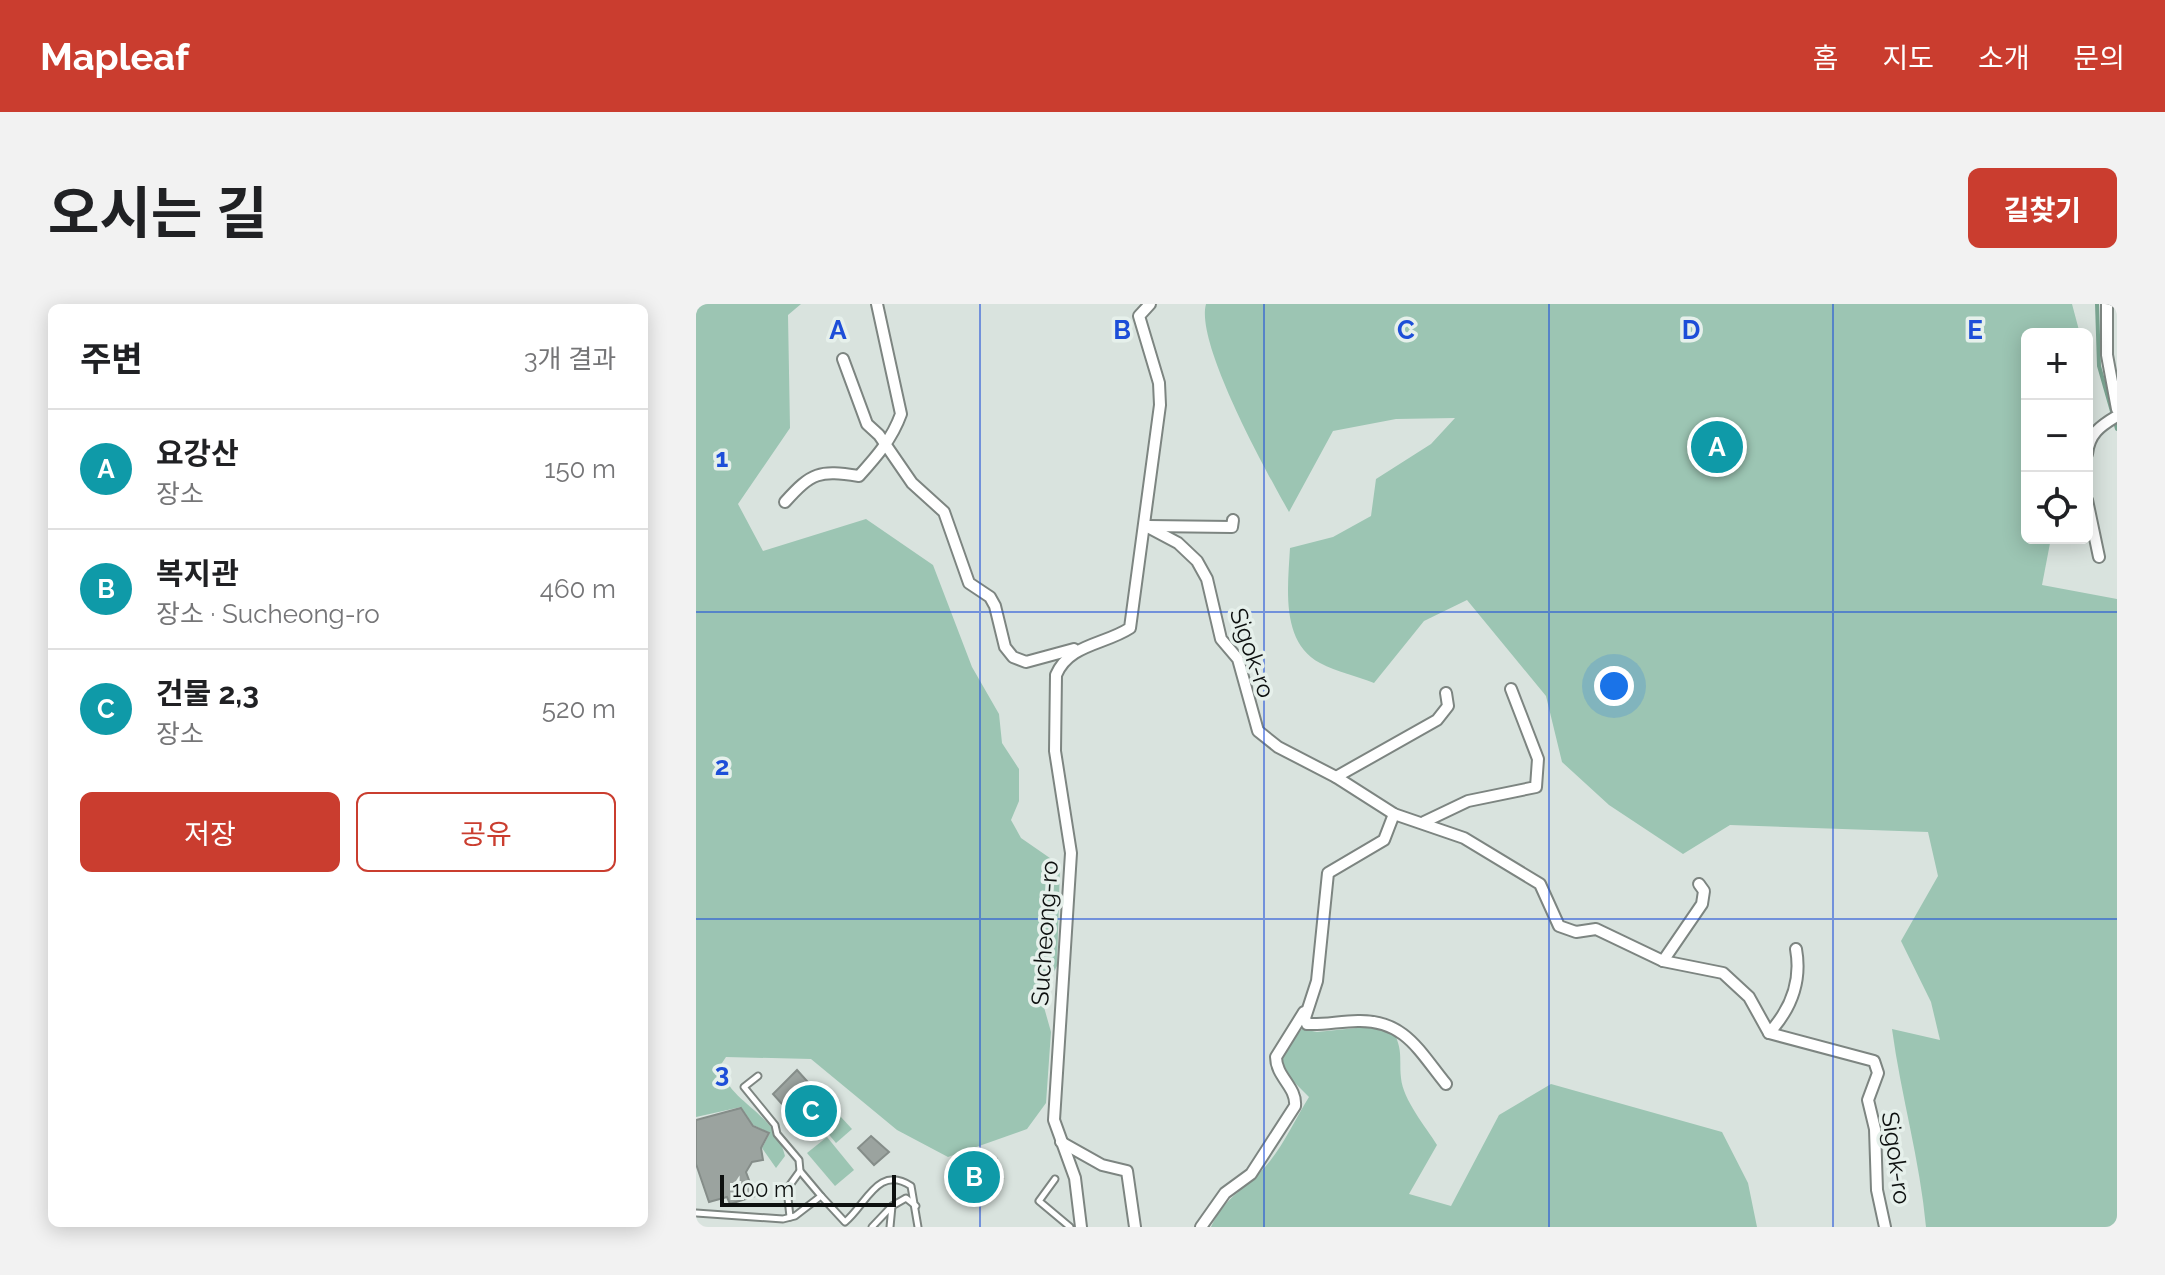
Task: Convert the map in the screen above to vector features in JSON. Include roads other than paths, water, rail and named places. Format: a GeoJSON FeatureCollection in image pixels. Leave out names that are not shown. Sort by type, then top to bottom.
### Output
{"type":"FeatureCollection","features":[{"type":"Feature","properties":{"kind":"street"},"geometry":{"type":"LineString","coordinates":[[785,502],[806,479],[825,471],[859,476],[886,446],[901,414],[877,304]]}},
{"type":"Feature","properties":{"kind":"street"},"geometry":{"type":"LineString","coordinates":[[843,359],[867,424],[912,483],[944,512],[969,583],[990,597],[995,606],[1005,647],[1013,657],[1026,662],[1042,661],[1111,641],[1130,628],[1146,526],[1161,394],[1139,316],[1150,304]]}},
{"type":"Feature","properties":{"kind":"street"},"geometry":{"type":"LineString","coordinates":[[2093,434],[2100,425],[2117,414],[2107,355],[2107,304]]}},
{"type":"Feature","properties":{"kind":"street"},"geometry":{"type":"LineString","coordinates":[[1146,526],[1232,527],[1233,520]]}},
{"type":"Feature","properties":{"kind":"street","name":"Sigok-ro"},"geometry":{"type":"LineString","coordinates":[[1146,526],[1178,543],[1197,561],[1207,579],[1221,639],[1238,659],[1258,731],[1278,747],[1336,777],[1394,814],[1464,838],[1540,884],[1559,926],[1576,932],[1596,929],[1663,961],[1723,973],[1749,997],[1769,1033],[1874,1061],[1878,1073],[1868,1100],[1875,1129],[1877,1190],[1885,1227]]}},
{"type":"Feature","properties":{"kind":"street"},"geometry":{"type":"LineString","coordinates":[[2093,528],[2099,557]]}},
{"type":"Feature","properties":{"kind":"street","name":"Sucheong-ro"},"geometry":{"type":"LineString","coordinates":[[1080,648],[1061,664],[1056,675],[1055,751],[1071,853],[1054,1120],[1079,1197],[1081,1227]]}},
{"type":"Feature","properties":{"kind":"street"},"geometry":{"type":"LineString","coordinates":[[1424,822],[1468,801],[1536,787],[1538,759],[1511,689]]}},
{"type":"Feature","properties":{"kind":"street"},"geometry":{"type":"LineString","coordinates":[[1336,777],[1437,720],[1448,706],[1446,693]]}},
{"type":"Feature","properties":{"kind":"street"},"geometry":{"type":"LineString","coordinates":[[1201,1227],[1225,1193],[1251,1174],[1295,1106],[1292,1090],[1279,1073],[1276,1057],[1304,1012],[1317,981],[1328,873],[1384,840],[1394,814]]}},
{"type":"Feature","properties":{"kind":"street"},"geometry":{"type":"LineString","coordinates":[[1663,961],[1702,904],[1704,891],[1699,884]]}},
{"type":"Feature","properties":{"kind":"street"},"geometry":{"type":"LineString","coordinates":[[1769,1033],[1786,1015],[1795,988],[1799,966],[1796,949]]}},
{"type":"Feature","properties":{"kind":"street"},"geometry":{"type":"LineString","coordinates":[[1304,1012],[1307,1024],[1376,1022],[1404,1032],[1446,1084]]}},
{"type":"Feature","properties":{"kind":"street"},"geometry":{"type":"LineString","coordinates":[[1061,1142],[1102,1165],[1127,1171],[1135,1227]]}},
{"type":"Feature","properties":{"kind":"lane"},"geometry":{"type":"LineString","coordinates":[[758,1076],[744,1087],[799,1160],[800,1171],[845,1222],[867,1194],[885,1179],[901,1179],[911,1186],[917,1206],[918,1227]]}},
{"type":"Feature","properties":{"kind":"lane"},"geometry":{"type":"LineString","coordinates":[[790,1217],[787,1189],[800,1171]]}},
{"type":"Feature","properties":{"kind":"lane"},"geometry":{"type":"LineString","coordinates":[[1055,1179],[1039,1201],[1070,1227]]}},
{"type":"Feature","properties":{"kind":"lane"},"geometry":{"type":"LineString","coordinates":[[696,1213],[790,1217],[821,1196]]}},
{"type":"Feature","properties":{"kind":"lane"},"geometry":{"type":"LineString","coordinates":[[872,1227],[892,1206],[906,1198],[917,1206]]}},
{"type":"Feature","properties":{"kind":"lane"},"geometry":{"type":"LineString","coordinates":[[890,1227],[892,1206]]}},
{"type":"Feature","properties":{"kind":"waterway"},"geometry":{"type":"LineString","coordinates":[[2097,304],[2099,366],[2117,429]]}},
{"type":"Feature","properties":{"kind":"place","name":"요강산"},"geometry":{"type":"Point","coordinates":[1717,447]}},
{"type":"Feature","properties":{"kind":"place","name":"건물 2,3"},"geometry":{"type":"Point","coordinates":[811,1111]}},
{"type":"Feature","properties":{"kind":"place","name":"복지관"},"geometry":{"type":"Point","coordinates":[974,1177]}}]}
